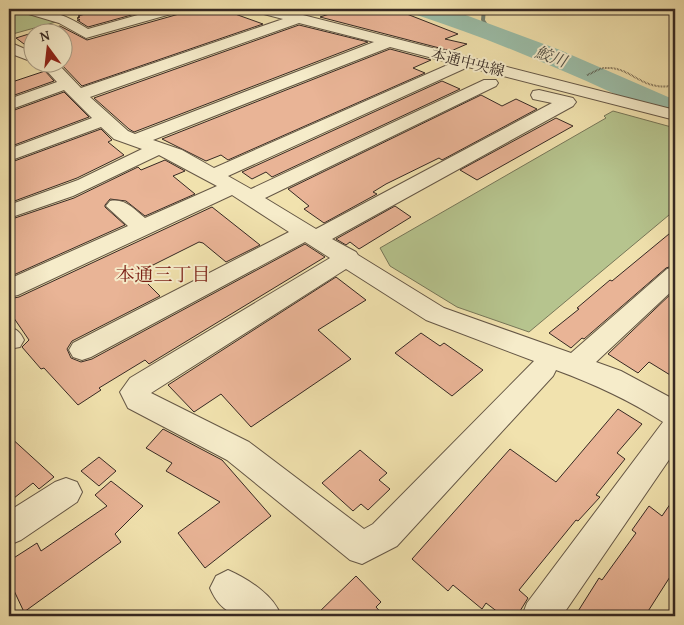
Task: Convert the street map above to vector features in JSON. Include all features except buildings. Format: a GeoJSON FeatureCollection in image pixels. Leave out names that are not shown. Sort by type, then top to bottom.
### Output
{"type":"FeatureCollection","features":[{"type":"Feature","properties":{"kind":"street"},"geometry":{"type":"LineString","coordinates":[[27,9],[64,20],[86,34],[173,9]]}},
{"type":"Feature","properties":{"kind":"street","name":"本通中央線"},"geometry":{"type":"LineString","coordinates":[[261,9],[675,115]]}},
{"type":"Feature","properties":{"kind":"street"},"geometry":{"type":"LineString","coordinates":[[9,104],[68,91],[299,18]]}},
{"type":"Feature","properties":{"kind":"street"},"geometry":{"type":"LineString","coordinates":[[136,140],[389,42]]}},
{"type":"Feature","properties":{"kind":"street"},"geometry":{"type":"LineString","coordinates":[[9,47],[22,53]]}},
{"type":"Feature","properties":{"kind":"street"},"geometry":{"type":"LineString","coordinates":[[212,176],[446,72],[473,64]]}},
{"type":"Feature","properties":{"kind":"street"},"geometry":{"type":"LineString","coordinates":[[55,72],[68,91],[121,135],[175,154],[311,235],[435,314],[618,382],[647,397],[675,415]]}},
{"type":"Feature","properties":{"kind":"street"},"geometry":{"type":"LineString","coordinates":[[82,350],[311,235],[567,102],[446,72]]}},
{"type":"Feature","properties":{"kind":"street"},"geometry":{"type":"LineString","coordinates":[[9,289],[143,228],[241,192],[490,83]]}},
{"type":"Feature","properties":{"kind":"street"},"geometry":{"type":"LineString","coordinates":[[9,155],[105,120]]}},
{"type":"Feature","properties":{"kind":"street"},"geometry":{"type":"LineString","coordinates":[[9,212],[29,206],[123,168],[158,148]]}},
{"type":"Feature","properties":{"kind":"street"},"geometry":{"type":"LineString","coordinates":[[117,206],[143,228]]}},
{"type":"Feature","properties":{"kind":"street"},"geometry":{"type":"LineString","coordinates":[[348,258],[140,386],[134,392],[138,400],[238,451],[260,466],[362,548],[384,535],[543,369]]}},
{"type":"Feature","properties":{"kind":"street"},"geometry":{"type":"LineString","coordinates":[[574,366],[675,275]]}},
{"type":"Feature","properties":{"kind":"street"},"geometry":{"type":"LineString","coordinates":[[540,616],[675,428]]}},
{"type":"Feature","properties":{"kind":"street"},"geometry":{"type":"LineString","coordinates":[[9,529],[66,492]]}},
{"type":"Feature","properties":{"kind":"street"},"geometry":{"type":"LineString","coordinates":[[228,588],[263,616]]}},
{"type":"Feature","properties":{"kind":"path"},"geometry":{"type":"LineString","coordinates":[[583,77],[605,68],[612,68],[650,85],[665,89],[675,85]]}},
{"type":"Feature","properties":{"kind":"green space"},"geometry":{"type":"Polygon","coordinates":[[[9,9],[15,9],[56,22],[22,22],[22,31],[9,35],[9,9]]]}},
{"type":"Feature","properties":{"kind":"green space"},"geometry":{"type":"Polygon","coordinates":[[[613,111],[675,128],[675,210],[529,332],[457,307],[390,266],[380,248],[606,118],[604,116],[613,111]]]}},
{"type":"Feature","properties":{"kind":"waterway","name":"鮫川"},"geometry":{"type":"LineString","coordinates":[[422,9],[487,31],[551,56],[675,111]]}},
{"type":"Feature","properties":{"kind":"waterway"},"geometry":{"type":"LineString","coordinates":[[484,9],[483,20],[491,32]]}},
{"type":"Feature","properties":{"kind":"district","name":"本通三丁目"},"geometry":{"type":"Point","coordinates":[163,274]}}]}
